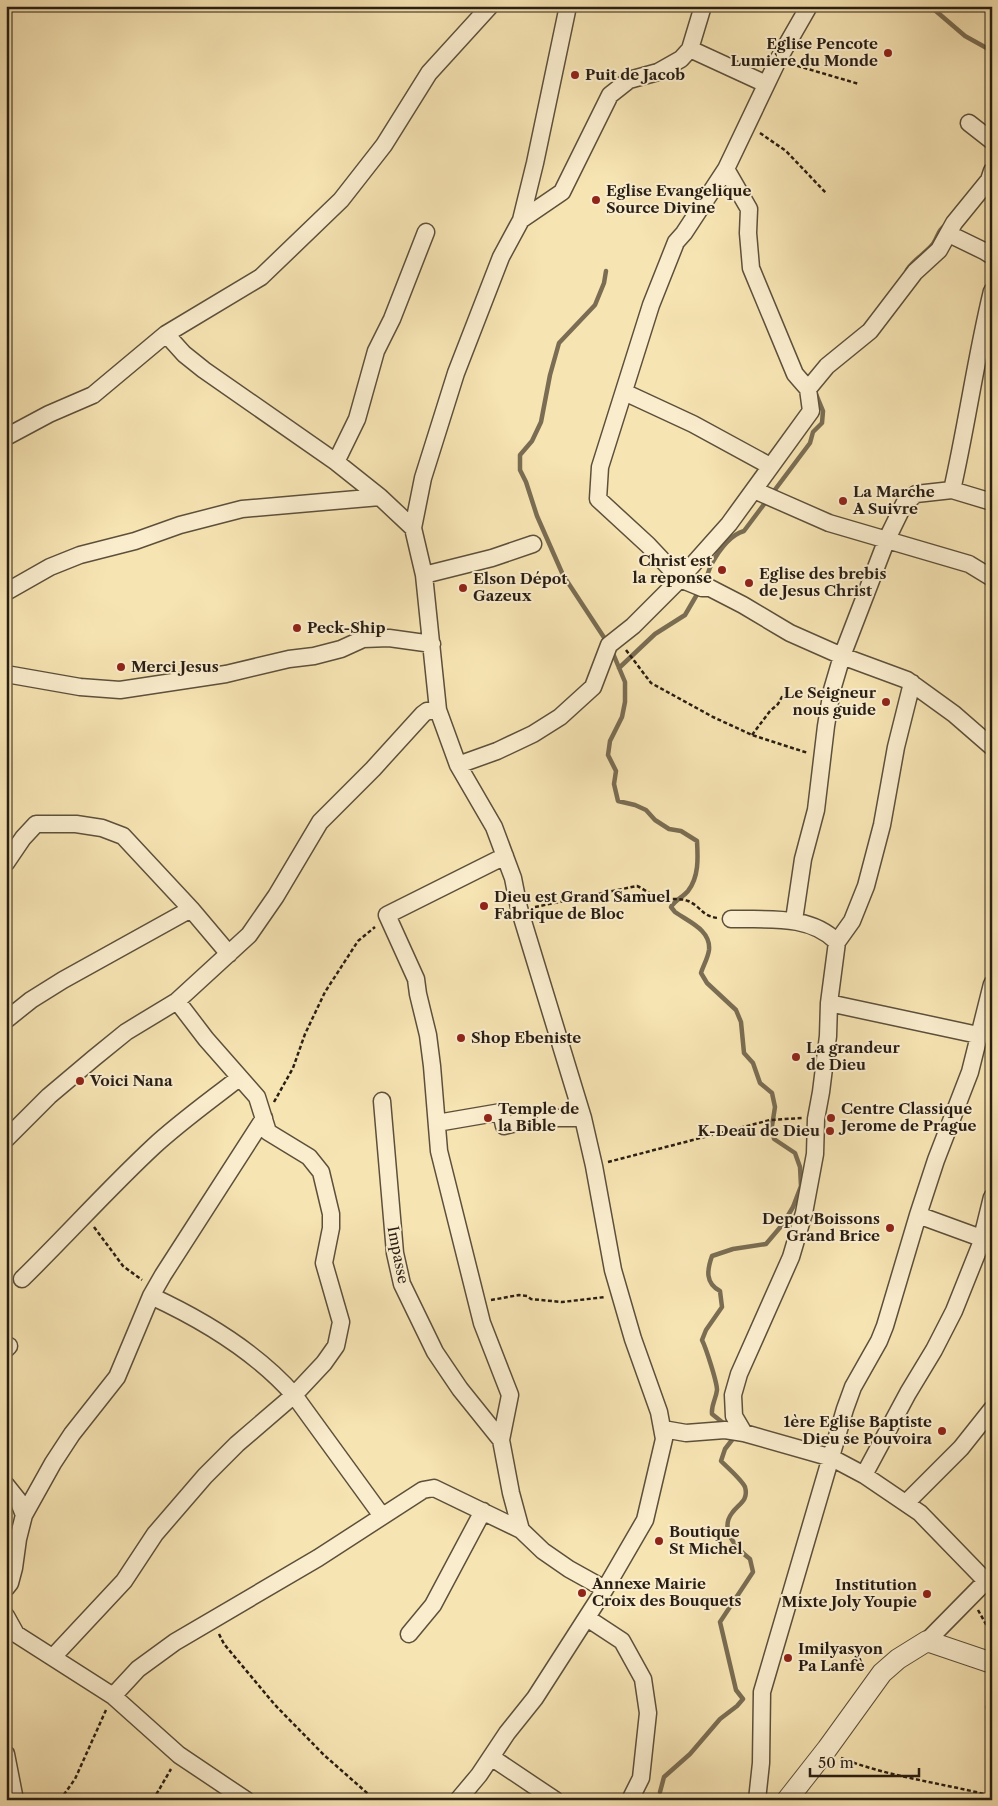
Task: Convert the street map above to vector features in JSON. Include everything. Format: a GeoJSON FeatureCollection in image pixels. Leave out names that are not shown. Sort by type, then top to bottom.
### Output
{"type":"FeatureCollection","features":[{"type":"Feature","properties":{"kind":"street"},"geometry":{"type":"LineString","coordinates":[[6,437],[49,414],[93,395],[166,334],[261,277],[341,200],[384,145],[429,73],[490,6]]}},
{"type":"Feature","properties":{"kind":"street"},"geometry":{"type":"LineString","coordinates":[[458,1800],[535,1698],[605,1589],[645,1520],[664,1438],[659,1412],[633,1339],[613,1270],[583,1118],[519,908],[513,878],[494,828],[458,765],[438,710],[424,575],[414,528],[423,478],[456,373],[501,257],[521,220],[568,6]]}},
{"type":"Feature","properties":{"kind":"street"},"geometry":{"type":"LineString","coordinates":[[521,220],[562,192],[610,95],[630,80],[658,72],[681,59],[690,50],[703,6]]}},
{"type":"Feature","properties":{"kind":"street"},"geometry":{"type":"LineString","coordinates":[[809,6],[778,60],[726,169],[684,233],[676,242],[651,305],[600,467],[598,499],[648,545],[680,579],[702,588],[710,588],[790,633],[842,656],[907,680],[954,714],[992,747]]}},
{"type":"Feature","properties":{"kind":"street"},"geometry":{"type":"LineString","coordinates":[[690,50],[766,84]]}},
{"type":"Feature","properties":{"kind":"street"},"geometry":{"type":"LineString","coordinates":[[969,123],[992,141]]}},
{"type":"Feature","properties":{"kind":"street"},"geometry":{"type":"LineString","coordinates":[[458,765],[497,751],[533,734],[560,717],[593,687],[609,645],[633,626],[680,579],[729,524],[811,411],[808,389],[795,374],[751,268],[748,233],[749,209],[726,169]]}},
{"type":"Feature","properties":{"kind":"street"},"geometry":{"type":"LineString","coordinates":[[808,389],[827,366],[870,331],[915,272],[939,250],[954,223],[989,180],[992,171]]}},
{"type":"Feature","properties":{"kind":"street"},"geometry":{"type":"LineString","coordinates":[[336,462],[357,418],[376,351],[392,319],[426,232]]}},
{"type":"Feature","properties":{"kind":"street"},"geometry":{"type":"LineString","coordinates":[[949,234],[992,256]]}},
{"type":"Feature","properties":{"kind":"street"},"geometry":{"type":"LineString","coordinates":[[952,490],[983,327],[992,291]]}},
{"type":"Feature","properties":{"kind":"street"},"geometry":{"type":"LineString","coordinates":[[166,334],[184,354],[204,370],[336,462],[414,528]]}},
{"type":"Feature","properties":{"kind":"street"},"geometry":{"type":"LineString","coordinates":[[624,392],[693,424],[770,466]]}},
{"type":"Feature","properties":{"kind":"street"},"geometry":{"type":"LineString","coordinates":[[754,490],[829,523],[969,564],[992,578]]}},
{"type":"Feature","properties":{"kind":"street"},"geometry":{"type":"LineString","coordinates":[[794,920],[803,859],[816,810],[832,690],[842,656],[887,539],[904,504],[916,494],[952,490],[992,502]]}},
{"type":"Feature","properties":{"kind":"street"},"geometry":{"type":"LineString","coordinates":[[6,592],[50,567],[80,555],[135,541],[180,524],[242,509],[380,498]]}},
{"type":"Feature","properties":{"kind":"street"},"geometry":{"type":"LineString","coordinates":[[424,575],[492,558],[533,544]]}},
{"type":"Feature","properties":{"kind":"street"},"geometry":{"type":"LineString","coordinates":[[6,674],[80,687],[120,690],[226,674],[289,659],[314,656],[342,648],[363,639],[389,638],[432,644]]}},
{"type":"Feature","properties":{"kind":"street"},"geometry":{"type":"LineString","coordinates":[[744,1433],[734,1416],[733,1395],[739,1374],[791,1257],[804,1213],[815,1154],[816,1119],[828,1036],[829,1003],[837,942],[852,921],[866,886],[882,825],[896,747],[912,683]]}},
{"type":"Feature","properties":{"kind":"street"},"geometry":{"type":"LineString","coordinates":[[6,1139],[49,1096],[126,1032],[177,1001],[249,935],[266,911],[320,822],[373,769],[423,714],[427,711],[438,710]]}},
{"type":"Feature","properties":{"kind":"street"},"geometry":{"type":"LineString","coordinates":[[6,863],[23,838],[36,824],[76,824],[102,828],[123,836],[191,909],[229,954]]}},
{"type":"Feature","properties":{"kind":"street"},"geometry":{"type":"LineString","coordinates":[[505,856],[386,915],[416,979],[428,1035],[439,1151],[482,1323],[510,1395],[502,1440],[511,1494],[521,1530]]}},
{"type":"Feature","properties":{"kind":"street"},"geometry":{"type":"LineString","coordinates":[[7,1018],[63,980],[191,909]]}},
{"type":"Feature","properties":{"kind":"street"},"geometry":{"type":"LineString","coordinates":[[731,919],[794,920],[819,928],[828,933],[837,942]]}},
{"type":"Feature","properties":{"kind":"street"},"geometry":{"type":"LineString","coordinates":[[757,1800],[761,1763],[762,1692],[853,1387],[879,1341],[885,1326],[936,1160],[970,1072],[992,984]]}},
{"type":"Feature","properties":{"kind":"street"},"geometry":{"type":"LineString","coordinates":[[53,1657],[124,1582],[154,1534],[205,1476],[237,1444],[294,1395],[324,1363],[336,1346],[341,1322],[324,1262],[331,1228],[331,1214],[321,1172],[309,1157],[268,1132],[257,1097],[206,1039],[177,1001]]}},
{"type":"Feature","properties":{"kind":"street"},"geometry":{"type":"LineString","coordinates":[[829,1003],[978,1035]]}},
{"type":"Feature","properties":{"kind":"street"},"geometry":{"type":"LineString","coordinates":[[22,1279],[154,1146],[239,1078]]}},
{"type":"Feature","properties":{"kind":"street","name":"Impasse"},"geometry":{"type":"LineString","coordinates":[[382,1101],[394,1244],[402,1284],[435,1352],[460,1389],[502,1440]]}},
{"type":"Feature","properties":{"kind":"street"},"geometry":{"type":"LineString","coordinates":[[437,1123],[501,1112],[504,1126],[538,1118],[583,1118]]}},
{"type":"Feature","properties":{"kind":"street"},"geometry":{"type":"LineString","coordinates":[[6,1588],[10,1583],[14,1568],[24,1515],[53,1462],[72,1434],[117,1377],[163,1274],[264,1118]]}},
{"type":"Feature","properties":{"kind":"street"},"geometry":{"type":"LineString","coordinates":[[864,1476],[954,1311],[987,1238],[992,1197]]}},
{"type":"Feature","properties":{"kind":"street"},"geometry":{"type":"LineString","coordinates":[[918,1215],[987,1238]]}},
{"type":"Feature","properties":{"kind":"street"},"geometry":{"type":"LineString","coordinates":[[154,1293],[214,1329],[268,1369],[294,1395],[382,1516]]}},
{"type":"Feature","properties":{"kind":"street"},"geometry":{"type":"LineString","coordinates":[[906,1503],[961,1448],[992,1409]]}},
{"type":"Feature","properties":{"kind":"street"},"geometry":{"type":"LineString","coordinates":[[663,1430],[686,1433],[724,1430],[744,1433],[832,1458],[864,1476],[920,1513],[989,1578],[927,1641],[898,1659],[882,1673],[787,1800]]}},
{"type":"Feature","properties":{"kind":"street"},"geometry":{"type":"LineString","coordinates":[[6,1485],[18,1500],[24,1515]]}},
{"type":"Feature","properties":{"kind":"street"},"geometry":{"type":"LineString","coordinates":[[113,1696],[138,1668],[175,1642],[318,1558],[423,1490],[434,1488],[521,1530],[543,1551],[569,1569],[605,1589]]}},
{"type":"Feature","properties":{"kind":"street"},"geometry":{"type":"LineString","coordinates":[[500,1519],[509,1508],[511,1494]]}},
{"type":"Feature","properties":{"kind":"street"},"geometry":{"type":"LineString","coordinates":[[409,1634],[433,1605],[483,1512]]}},
{"type":"Feature","properties":{"kind":"street"},"geometry":{"type":"LineString","coordinates":[[6,1616],[11,1633],[53,1657],[113,1696],[179,1755],[246,1800]]}},
{"type":"Feature","properties":{"kind":"street"},"geometry":{"type":"LineString","coordinates":[[586,1618],[622,1641],[643,1679],[648,1713],[641,1778],[630,1800]]}},
{"type":"Feature","properties":{"kind":"street"},"geometry":{"type":"LineString","coordinates":[[927,1641],[992,1663]]}},
{"type":"Feature","properties":{"kind":"street"},"geometry":{"type":"LineString","coordinates":[[6,1754],[15,1800]]}},
{"type":"Feature","properties":{"kind":"street"},"geometry":{"type":"LineString","coordinates":[[490,1757],[555,1800]]}},
{"type":"Feature","properties":{"kind":"path"},"geometry":{"type":"LineString","coordinates":[[778,60],[859,84]]}},
{"type":"Feature","properties":{"kind":"path"},"geometry":{"type":"LineString","coordinates":[[748,125],[786,151],[826,193]]}},
{"type":"Feature","properties":{"kind":"path"},"geometry":{"type":"LineString","coordinates":[[609,645],[622,644],[651,683],[713,717],[752,735],[822,757]]}},
{"type":"Feature","properties":{"kind":"path"},"geometry":{"type":"LineString","coordinates":[[752,735],[770,711],[778,704],[783,695]]}},
{"type":"Feature","properties":{"kind":"path"},"geometry":{"type":"LineString","coordinates":[[519,908],[543,906],[637,886],[647,890],[655,897],[688,901],[697,906],[707,917]]}},
{"type":"Feature","properties":{"kind":"path"},"geometry":{"type":"LineString","coordinates":[[264,1118],[293,1068],[305,1034],[325,992],[358,941],[374,929],[386,915]]}},
{"type":"Feature","properties":{"kind":"path"},"geometry":{"type":"LineString","coordinates":[[594,1166],[770,1120],[816,1119]]}},
{"type":"Feature","properties":{"kind":"path"},"geometry":{"type":"LineString","coordinates":[[85,1214],[123,1266],[154,1293]]}},
{"type":"Feature","properties":{"kind":"path"},"geometry":{"type":"LineString","coordinates":[[477,1302],[519,1295],[527,1296],[531,1300],[562,1302],[621,1295]]}},
{"type":"Feature","properties":{"kind":"path"},"geometry":{"type":"LineString","coordinates":[[971,1596],[992,1635]]}},
{"type":"Feature","properties":{"kind":"path"},"geometry":{"type":"LineString","coordinates":[[213,1620],[224,1644],[276,1705],[324,1755],[375,1800]]}},
{"type":"Feature","properties":{"kind":"path"},"geometry":{"type":"LineString","coordinates":[[988,1726],[987,1697],[992,1663]]}},
{"type":"Feature","properties":{"kind":"path"},"geometry":{"type":"LineString","coordinates":[[60,1800],[76,1779],[113,1696]]}},
{"type":"Feature","properties":{"kind":"path"},"geometry":{"type":"LineString","coordinates":[[827,1749],[848,1760],[888,1774],[992,1796]]}},
{"type":"Feature","properties":{"kind":"path"},"geometry":{"type":"LineString","coordinates":[[153,1800],[179,1755]]}},
{"type":"Feature","properties":{"kind":"waterway"},"geometry":{"type":"LineString","coordinates":[[930,6],[965,36],[992,51]]}},
{"type":"Feature","properties":{"kind":"waterway"},"geometry":{"type":"LineString","coordinates":[[982,196],[989,195],[992,191]]}},
{"type":"Feature","properties":{"kind":"waterway"},"geometry":{"type":"LineString","coordinates":[[907,270],[927,251],[947,224]]}},
{"type":"Feature","properties":{"kind":"waterway"},"geometry":{"type":"LineString","coordinates":[[606,271],[604,283],[595,305],[559,343],[550,375],[541,422],[532,441],[520,455],[520,470],[537,516],[563,575],[607,642]]}},
{"type":"Feature","properties":{"kind":"waterway"},"geometry":{"type":"LineString","coordinates":[[703,584],[711,565],[721,550],[729,540],[744,531],[810,443],[813,432],[822,423],[823,411],[816,394]]}},
{"type":"Feature","properties":{"kind":"waterway"},"geometry":{"type":"LineString","coordinates":[[619,668],[655,634],[685,615],[699,591]]}},
{"type":"Feature","properties":{"kind":"waterway"},"geometry":{"type":"LineString","coordinates":[[612,651],[625,682],[625,702],[622,717],[610,741],[608,755],[616,771],[614,784],[618,801],[646,810],[655,820],[669,829],[681,831],[697,841],[696,874],[692,886],[671,907],[675,912],[698,927],[709,943],[708,956],[701,973],[707,983],[736,1010],[741,1022],[744,1053],[753,1063],[760,1083],[772,1093],[775,1107],[772,1126],[774,1139],[795,1153],[800,1167],[801,1186],[793,1207],[783,1224],[766,1244],[733,1249],[712,1256],[710,1261],[708,1276],[715,1288],[720,1291],[722,1307],[706,1330],[702,1340],[717,1386],[712,1414],[727,1426]]}},
{"type":"Feature","properties":{"kind":"waterway"},"geometry":{"type":"LineString","coordinates":[[660,1792],[664,1777],[690,1754],[720,1719],[743,1699],[736,1690],[720,1622],[753,1572],[750,1559],[735,1545],[731,1539],[728,1526],[732,1513],[746,1496],[745,1487],[741,1481],[721,1461],[725,1449],[732,1440],[731,1435]]}},
{"type":"Feature","properties":{"kind":"place","name":"Eglise Pencote Lumière du Monde"},"geometry":{"type":"Point","coordinates":[888,53]}},
{"type":"Feature","properties":{"kind":"place","name":"Puit de Jacob"},"geometry":{"type":"Point","coordinates":[575,75]}},
{"type":"Feature","properties":{"kind":"place","name":"Eglise Evangelique Source Divine"},"geometry":{"type":"Point","coordinates":[596,200]}},
{"type":"Feature","properties":{"kind":"place","name":"La Marche A Suivre"},"geometry":{"type":"Point","coordinates":[843,501]}},
{"type":"Feature","properties":{"kind":"place","name":"Christ est la reponse"},"geometry":{"type":"Point","coordinates":[722,570]}},
{"type":"Feature","properties":{"kind":"place","name":"Eglise des brebis de Jesus Christ"},"geometry":{"type":"Point","coordinates":[749,583]}},
{"type":"Feature","properties":{"kind":"place","name":"Elson Dépot Gazeux"},"geometry":{"type":"Point","coordinates":[463,588]}},
{"type":"Feature","properties":{"kind":"place","name":"Peck-Ship"},"geometry":{"type":"Point","coordinates":[297,628]}},
{"type":"Feature","properties":{"kind":"place","name":"Merci Jesus"},"geometry":{"type":"Point","coordinates":[121,667]}},
{"type":"Feature","properties":{"kind":"place","name":"Le Seigneur nous guide"},"geometry":{"type":"Point","coordinates":[886,702]}},
{"type":"Feature","properties":{"kind":"place","name":"Dieu est Grand Samuel Fabrique de Bloc"},"geometry":{"type":"Point","coordinates":[484,906]}},
{"type":"Feature","properties":{"kind":"place","name":"Shop Ebeniste"},"geometry":{"type":"Point","coordinates":[461,1038]}},
{"type":"Feature","properties":{"kind":"place","name":"La grandeur de Dieu"},"geometry":{"type":"Point","coordinates":[796,1057]}},
{"type":"Feature","properties":{"kind":"place","name":"Voici Nana"},"geometry":{"type":"Point","coordinates":[80,1081]}},
{"type":"Feature","properties":{"kind":"place","name":"Temple de la Bible"},"geometry":{"type":"Point","coordinates":[488,1118]}},
{"type":"Feature","properties":{"kind":"place","name":"Centre Classique Jerome de Prague"},"geometry":{"type":"Point","coordinates":[831,1118]}},
{"type":"Feature","properties":{"kind":"place","name":"K-Deau de Dieu"},"geometry":{"type":"Point","coordinates":[830,1131]}},
{"type":"Feature","properties":{"kind":"place","name":"Depot Boissons Grand Brice"},"geometry":{"type":"Point","coordinates":[890,1228]}},
{"type":"Feature","properties":{"kind":"place","name":"1ère Eglise Baptiste Dieu se Pouvoira"},"geometry":{"type":"Point","coordinates":[942,1431]}},
{"type":"Feature","properties":{"kind":"place","name":"Boutique St Michel"},"geometry":{"type":"Point","coordinates":[659,1541]}},
{"type":"Feature","properties":{"kind":"place","name":"Annexe Mairie Croix des Bouquets"},"geometry":{"type":"Point","coordinates":[582,1593]}},
{"type":"Feature","properties":{"kind":"place","name":"Institution Mixte Joly Youpie"},"geometry":{"type":"Point","coordinates":[927,1594]}},
{"type":"Feature","properties":{"kind":"place","name":"Imilyasyon Pa Lanfè"},"geometry":{"type":"Point","coordinates":[788,1658]}}]}
